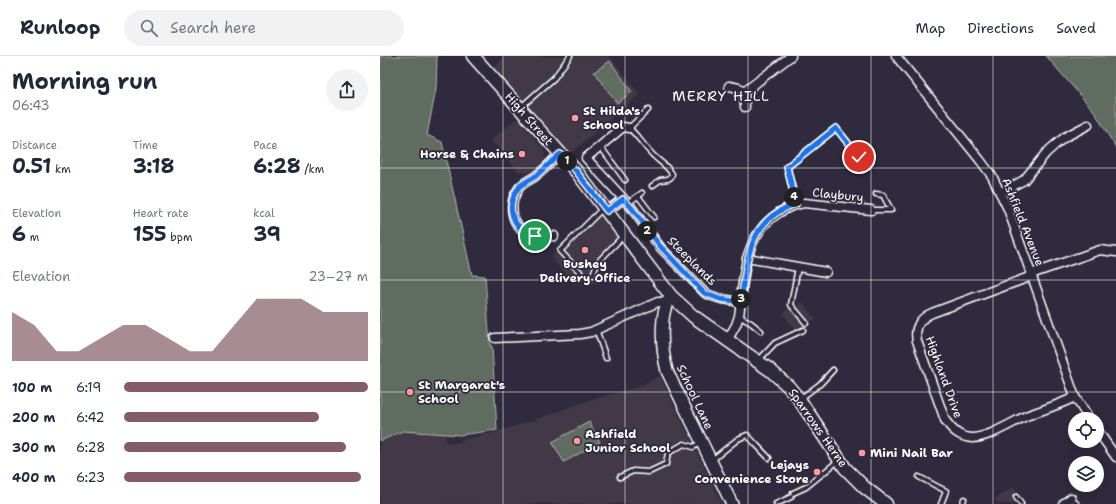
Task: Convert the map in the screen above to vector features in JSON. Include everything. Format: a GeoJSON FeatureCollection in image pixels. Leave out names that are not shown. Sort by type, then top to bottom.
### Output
{"type":"FeatureCollection","features":[{"type":"Feature","properties":{"kind":"main road","name":"High Street"},"geometry":{"type":"LineString","coordinates":[[473,56],[576,171],[625,234],[669,299]]}},
{"type":"Feature","properties":{"kind":"main road","name":"Sparrows Herne"},"geometry":{"type":"LineString","coordinates":[[669,299],[728,339],[788,386],[799,399],[839,460],[864,487],[886,504]]}},
{"type":"Feature","properties":{"kind":"street"},"geometry":{"type":"LineString","coordinates":[[744,92],[791,56]]}},
{"type":"Feature","properties":{"kind":"street","name":"Ashfield Avenue"},"geometry":{"type":"LineString","coordinates":[[896,56],[992,176],[1008,210],[1075,397],[1085,412]]}},
{"type":"Feature","properties":{"kind":"street"},"geometry":{"type":"LineString","coordinates":[[729,86],[739,88],[744,92],[745,107]]}},
{"type":"Feature","properties":{"kind":"street"},"geometry":{"type":"LineString","coordinates":[[1000,193],[1024,180],[1046,153],[1065,137],[1088,125]]}},
{"type":"Feature","properties":{"kind":"street","name":"Steeplands"},"geometry":{"type":"LineString","coordinates":[[629,128],[623,127],[586,158],[625,201],[660,246],[704,293],[720,299],[741,302]]}},
{"type":"Feature","properties":{"kind":"street"},"geometry":{"type":"LineString","coordinates":[[554,236],[535,236],[523,231],[514,220],[512,207],[515,194],[521,186],[536,176],[560,154]]}},
{"type":"Feature","properties":{"kind":"street"},"geometry":{"type":"LineString","coordinates":[[606,209],[625,201]]}},
{"type":"Feature","properties":{"kind":"street","name":"Claybury"},"geometry":{"type":"LineString","coordinates":[[728,339],[739,316],[747,258],[751,246],[763,226],[782,210],[796,204],[871,210]]}},
{"type":"Feature","properties":{"kind":"street","name":"Highland Drive"},"geometry":{"type":"LineString","coordinates":[[1075,397],[978,437],[957,434],[945,420],[917,341],[916,330],[927,315],[932,313],[1100,250],[1116,252]]}},
{"type":"Feature","properties":{"kind":"street"},"geometry":{"type":"LineString","coordinates":[[747,258],[826,272]]}},
{"type":"Feature","properties":{"kind":"street"},"geometry":{"type":"LineString","coordinates":[[495,338],[570,336],[580,334],[596,329],[658,302],[669,299]]}},
{"type":"Feature","properties":{"kind":"street","name":"School Lane"},"geometry":{"type":"LineString","coordinates":[[669,299],[664,321],[662,340],[664,361],[672,382],[701,443],[732,504]]}},
{"type":"Feature","properties":{"kind":"street"},"geometry":{"type":"LineString","coordinates":[[1104,440],[1116,457]]}},
{"type":"Feature","properties":{"kind":"street"},"geometry":{"type":"LineString","coordinates":[[1063,504],[1074,501]]}},
{"type":"Feature","properties":{"kind":"lane"},"geometry":{"type":"LineString","coordinates":[[520,109],[554,78],[570,56]]}},
{"type":"Feature","properties":{"kind":"lane"},"geometry":{"type":"LineString","coordinates":[[648,110],[629,128],[652,154],[662,164],[670,169],[672,174],[668,179],[660,180],[652,186]]}},
{"type":"Feature","properties":{"kind":"lane"},"geometry":{"type":"LineString","coordinates":[[796,204],[787,167],[836,128],[859,157]]}},
{"type":"Feature","properties":{"kind":"lane"},"geometry":{"type":"LineString","coordinates":[[600,146],[625,180]]}},
{"type":"Feature","properties":{"kind":"lane"},"geometry":{"type":"LineString","coordinates":[[625,201],[642,193]]}},
{"type":"Feature","properties":{"kind":"lane"},"geometry":{"type":"LineString","coordinates":[[871,210],[891,210],[883,195],[876,194]]}},
{"type":"Feature","properties":{"kind":"lane"},"geometry":{"type":"LineString","coordinates":[[638,196],[654,217]]}},
{"type":"Feature","properties":{"kind":"lane"},"geometry":{"type":"LineString","coordinates":[[580,272],[560,251],[606,209]]}},
{"type":"Feature","properties":{"kind":"lane"},"geometry":{"type":"LineString","coordinates":[[593,275],[597,263],[625,234]]}},
{"type":"Feature","properties":{"kind":"lane"},"geometry":{"type":"LineString","coordinates":[[798,267],[791,304],[806,323]]}},
{"type":"Feature","properties":{"kind":"lane"},"geometry":{"type":"LineString","coordinates":[[739,316],[761,331]]}},
{"type":"Feature","properties":{"kind":"lane"},"geometry":{"type":"LineString","coordinates":[[596,329],[606,358]]}},
{"type":"Feature","properties":{"kind":"lane"},"geometry":{"type":"LineString","coordinates":[[758,361],[775,343],[803,330]]}},
{"type":"Feature","properties":{"kind":"lane"},"geometry":{"type":"LineString","coordinates":[[799,399],[820,384],[833,370]]}},
{"type":"Feature","properties":{"kind":"lane"},"geometry":{"type":"LineString","coordinates":[[710,461],[738,439],[747,435],[755,443],[758,449],[769,458]]}},
{"type":"Feature","properties":{"kind":"lane"},"geometry":{"type":"LineString","coordinates":[[620,477],[633,471],[650,472],[666,464],[668,453],[684,444],[693,447],[701,443]]}},
{"type":"Feature","properties":{"kind":"lane"},"geometry":{"type":"LineString","coordinates":[[776,504],[806,487],[839,460]]}},
{"type":"Feature","properties":{"kind":"lane"},"geometry":{"type":"LineString","coordinates":[[919,477],[946,491],[941,504]]}},
{"type":"Feature","properties":{"kind":"lane"},"geometry":{"type":"LineString","coordinates":[[1016,497],[1021,504]]}},
{"type":"Feature","properties":{"kind":"shaded area","name":"St Hilda's School"},"geometry":{"type":"Polygon","coordinates":[[[505,56],[609,56],[640,94],[570,154],[494,68],[505,56]]]}},
{"type":"Feature","properties":{"kind":"shaded area"},"geometry":{"type":"Polygon","coordinates":[[[517,118],[544,150],[545,154],[544,160],[536,168],[527,173],[518,171],[491,140],[517,118]]]}},
{"type":"Feature","properties":{"kind":"shaded area"},"geometry":{"type":"Polygon","coordinates":[[[597,211],[620,241],[602,260],[598,283],[575,281],[573,283],[551,257],[597,211]]]}},
{"type":"Feature","properties":{"kind":"shaded area"},"geometry":{"type":"Polygon","coordinates":[[[794,272],[801,273],[794,303],[797,306],[802,302],[816,319],[795,329],[783,314],[788,309],[794,272]]]}},
{"type":"Feature","properties":{"kind":"shaded area","name":"Ashfield Junior School"},"geometry":{"type":"Polygon","coordinates":[[[380,334],[434,341],[446,443],[460,443],[463,439],[480,436],[532,421],[590,400],[638,387],[660,376],[722,504],[380,504],[380,334]]]}},
{"type":"Feature","properties":{"kind":"shaded area"},"geometry":{"type":"Polygon","coordinates":[[[1013,487],[1021,498],[1023,504],[1000,504],[994,500],[1013,487]]]}},
{"type":"Feature","properties":{"kind":"green space"},"geometry":{"type":"Polygon","coordinates":[[[380,56],[437,56],[436,89],[427,135],[442,142],[472,275],[485,276],[490,346],[492,346],[497,430],[460,435],[403,431],[380,441],[380,56]]]}},
{"type":"Feature","properties":{"kind":"green space"},"geometry":{"type":"Polygon","coordinates":[[[1046,56],[1116,56],[1116,148],[1094,111],[1046,56]]]}},
{"type":"Feature","properties":{"kind":"green space"},"geometry":{"type":"Polygon","coordinates":[[[610,61],[632,92],[617,103],[594,72],[610,61]]]}},
{"type":"Feature","properties":{"kind":"green space"},"geometry":{"type":"Polygon","coordinates":[[[589,422],[600,442],[564,462],[552,442],[589,422]]]}},
{"type":"Feature","properties":{"kind":"place","name":"St Hilda's School"},"geometry":{"type":"Point","coordinates":[575,118]}},
{"type":"Feature","properties":{"kind":"place","name":"Horse & Chains"},"geometry":{"type":"Point","coordinates":[522,154]}},
{"type":"Feature","properties":{"kind":"place","name":"Bushey Delivery Office"},"geometry":{"type":"Point","coordinates":[585,250]}},
{"type":"Feature","properties":{"kind":"place","name":"St Margaret's School"},"geometry":{"type":"Point","coordinates":[410,392]}},
{"type":"Feature","properties":{"kind":"place","name":"Ashfield Junior School"},"geometry":{"type":"Point","coordinates":[577,441]}},
{"type":"Feature","properties":{"kind":"place","name":"Mini Nail Bar"},"geometry":{"type":"Point","coordinates":[862,453]}},
{"type":"Feature","properties":{"kind":"place","name":"Lejays Convenience Store"},"geometry":{"type":"Point","coordinates":[817,472]}},
{"type":"Feature","properties":{"kind":"district","name":"MERRY HILL"},"geometry":{"type":"Point","coordinates":[721,96]}},
{"type":"Feature","properties":{"kind":"route"},"geometry":{"type":"LineString","coordinates":[[535,236],[523,231],[514,220],[512,213],[513,200],[515,194],[521,186],[536,176],[560,154],[576,171],[607,211],[623,199],[631,207],[652,237],[704,293],[720,299],[741,302],[747,258],[756,236],[763,226],[772,218],[782,210],[796,204],[787,167],[836,128],[859,157]]}}]}
